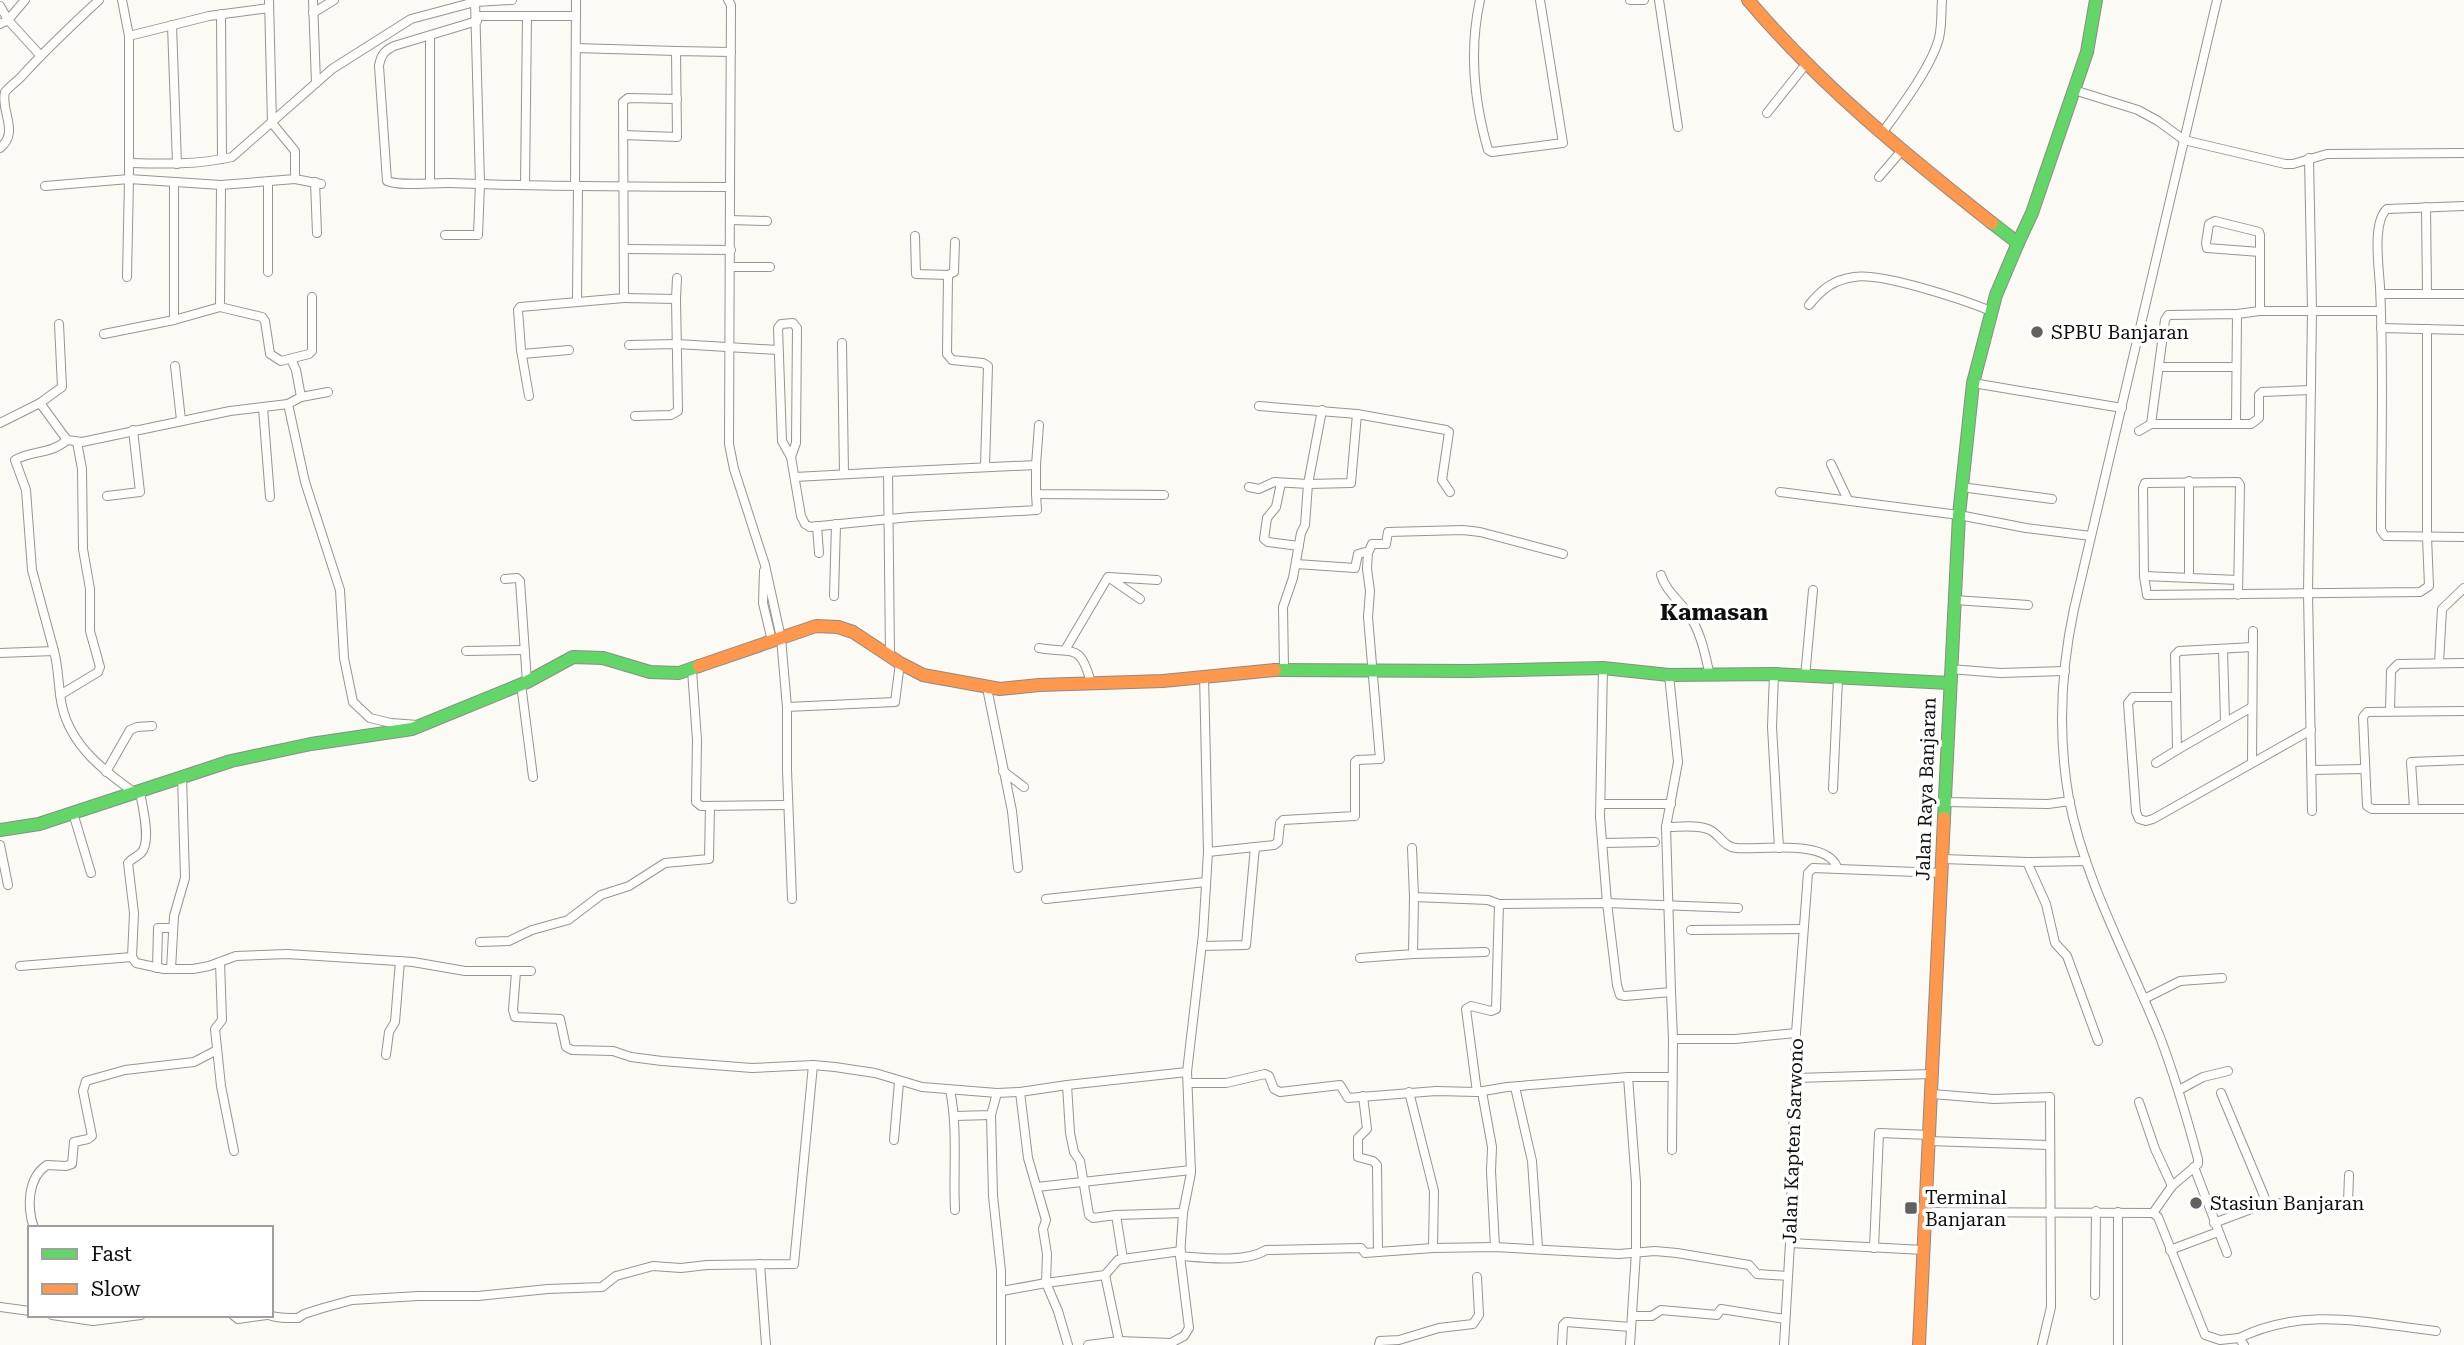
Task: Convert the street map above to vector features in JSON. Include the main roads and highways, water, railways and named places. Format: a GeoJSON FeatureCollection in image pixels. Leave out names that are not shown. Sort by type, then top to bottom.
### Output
{"type":"FeatureCollection","features":[{"type":"Feature","properties":{"kind":"place","name":"SPBU Banjaran"},"geometry":{"type":"Point","coordinates":[2037,332]}},
{"type":"Feature","properties":{"kind":"place","name":"Stasiun Banjaran"},"geometry":{"type":"Point","coordinates":[2196,1203]}},
{"type":"Feature","properties":{"kind":"place","name":"Terminal Banjaran"},"geometry":{"type":"Point","coordinates":[1911,1208]}},
{"type":"Feature","properties":{"kind":"district","name":"Kamasan"},"geometry":{"type":"Point","coordinates":[1714,612]}}]}
